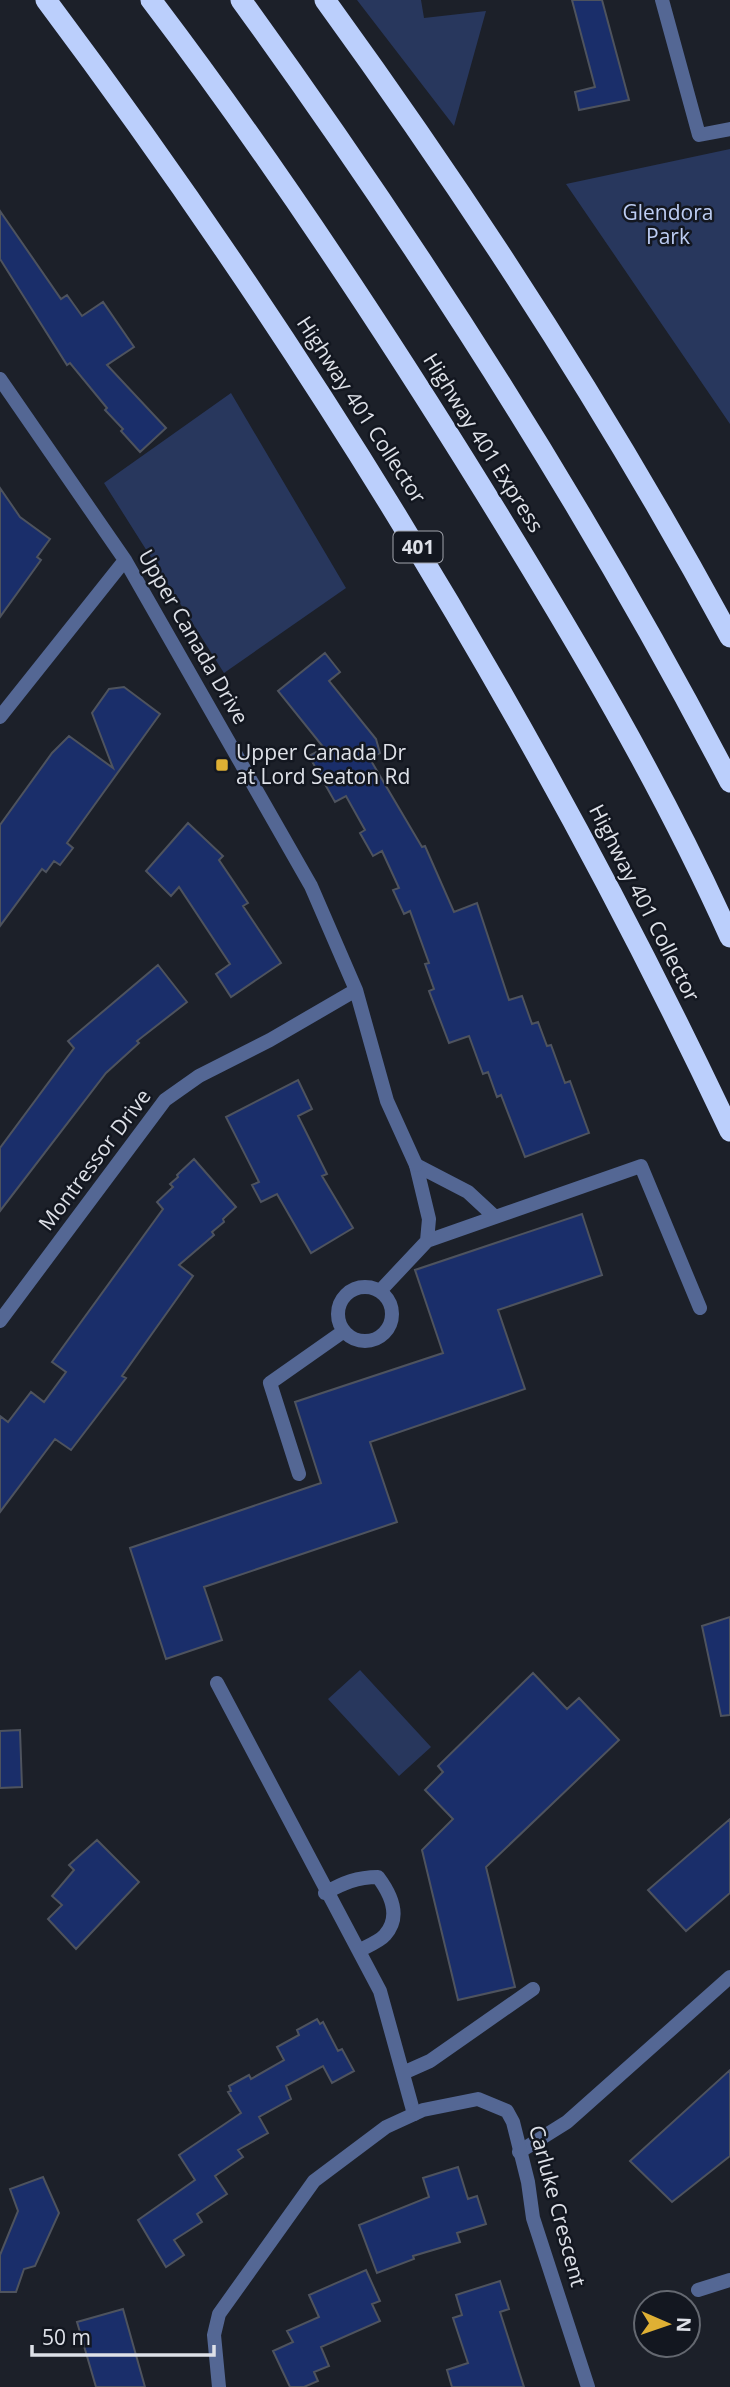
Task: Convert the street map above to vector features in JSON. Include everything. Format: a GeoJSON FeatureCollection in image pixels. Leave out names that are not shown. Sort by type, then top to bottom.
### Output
{"type":"FeatureCollection","features":[{"type":"Feature","properties":{"kind":"highway","name":"Highway 401 Collector"},"geometry":{"type":"LineString","coordinates":[[46,0],[188,194],[293,348],[403,522],[536,749],[613,892],[730,1131]]}},
{"type":"Feature","properties":{"kind":"highway","name":"Highway 401 Express"},"geometry":{"type":"LineString","coordinates":[[151,0],[203,68],[379,322],[547,594],[699,869],[730,937]]}},
{"type":"Feature","properties":{"kind":"highway"},"geometry":{"type":"LineString","coordinates":[[241,0],[367,179],[501,384],[598,545],[730,782]]}},
{"type":"Feature","properties":{"kind":"highway"},"geometry":{"type":"LineString","coordinates":[[325,0],[439,160],[557,341],[730,637]]}},
{"type":"Feature","properties":{"kind":"street"},"geometry":{"type":"LineString","coordinates":[[662,0],[699,135],[730,129]]}},
{"type":"Feature","properties":{"kind":"street","name":"Upper Canada Drive"},"geometry":{"type":"LineString","coordinates":[[0,379],[125,560],[311,886],[356,990],[387,1101],[416,1165],[429,1219],[427,1241]]}},
{"type":"Feature","properties":{"kind":"street"},"geometry":{"type":"LineString","coordinates":[[0,717],[125,560]]}},
{"type":"Feature","properties":{"kind":"street","name":"Montressor Drive"},"geometry":{"type":"LineString","coordinates":[[0,1321],[165,1100],[199,1076],[270,1040],[356,990]]}},
{"type":"Feature","properties":{"kind":"street"},"geometry":{"type":"LineString","coordinates":[[416,1165],[468,1192],[495,1217]]}},
{"type":"Feature","properties":{"kind":"street"},"geometry":{"type":"LineString","coordinates":[[380,1291],[427,1241],[641,1167],[700,1308]]}},
{"type":"Feature","properties":{"kind":"street"},"geometry":{"type":"LineString","coordinates":[[364,1286],[380,1291],[391,1305],[392,1315],[385,1332],[378,1338],[360,1340],[344,1331],[338,1315],[342,1299],[355,1288],[364,1286]]}},
{"type":"Feature","properties":{"kind":"street"},"geometry":{"type":"LineString","coordinates":[[299,1474],[270,1383],[344,1331]]}},
{"type":"Feature","properties":{"kind":"street"},"geometry":{"type":"LineString","coordinates":[[217,1683],[325,1893],[360,1950],[380,1991],[414,2114]]}},
{"type":"Feature","properties":{"kind":"street"},"geometry":{"type":"LineString","coordinates":[[325,1893],[345,1881],[363,1877],[377,1877],[388,1891],[394,1912],[386,1935],[360,1950]]}},
{"type":"Feature","properties":{"kind":"street"},"geometry":{"type":"LineString","coordinates":[[519,2152],[567,2122],[730,1977]]}},
{"type":"Feature","properties":{"kind":"street"},"geometry":{"type":"LineString","coordinates":[[402,2073],[430,2061],[533,1989]]}},
{"type":"Feature","properties":{"kind":"street","name":"Carluke Crescent"},"geometry":{"type":"LineString","coordinates":[[219,2387],[214,2335],[219,2314],[314,2181],[386,2126],[414,2114],[478,2099],[507,2111],[513,2122],[534,2218],[588,2387]]}},
{"type":"Feature","properties":{"kind":"street"},"geometry":{"type":"LineString","coordinates":[[701,2289],[730,2280]]}},
{"type":"Feature","properties":{"kind":"green space"},"geometry":{"type":"Polygon","coordinates":[[[357,0],[421,0],[424,18],[486,11],[454,126],[357,0]]]}},
{"type":"Feature","properties":{"kind":"green space","name":"Glendora Park"},"geometry":{"type":"Polygon","coordinates":[[[730,149],[730,424],[566,184],[730,149]]]}},
{"type":"Feature","properties":{"kind":"green space"},"geometry":{"type":"Polygon","coordinates":[[[231,393],[346,588],[224,673],[104,483],[231,393]]]}},
{"type":"Feature","properties":{"kind":"green space"},"geometry":{"type":"Polygon","coordinates":[[[360,1670],[431,1747],[399,1776],[328,1699],[360,1670]]]}},
{"type":"Feature","properties":{"kind":"building"},"geometry":{"type":"Polygon","coordinates":[[[572,0],[602,0],[629,100],[579,110],[575,92],[595,87],[572,0]]]}},
{"type":"Feature","properties":{"kind":"building"},"geometry":{"type":"Polygon","coordinates":[[[0,211],[61,299],[67,295],[82,316],[103,302],[134,347],[107,365],[166,428],[140,452],[70,363],[67,365],[0,259],[0,211]]]}},
{"type":"Feature","properties":{"kind":"building"},"geometry":{"type":"Polygon","coordinates":[[[0,488],[20,517],[50,539],[37,557],[41,560],[0,617],[0,488]]]}},
{"type":"Feature","properties":{"kind":"building"},"geometry":{"type":"Polygon","coordinates":[[[325,653],[340,672],[329,681],[376,739],[380,753],[370,759],[422,847],[425,846],[454,912],[477,903],[509,1000],[522,996],[532,1024],[538,1022],[547,1046],[551,1045],[565,1083],[570,1081],[589,1133],[525,1157],[501,1095],[497,1097],[488,1072],[483,1074],[469,1036],[449,1043],[429,991],[434,989],[425,964],[429,963],[410,911],[404,914],[393,890],[399,888],[382,851],[373,856],[360,833],[365,830],[346,796],[335,802],[309,756],[324,748],[278,691],[325,653]]]}},
{"type":"Feature","properties":{"kind":"building"},"geometry":{"type":"Polygon","coordinates":[[[124,687],[160,714],[67,843],[73,848],[60,865],[54,861],[46,872],[42,869],[0,926],[0,825],[52,753],[69,736],[113,768],[92,713],[109,689],[124,687]]]}},
{"type":"Feature","properties":{"kind":"building"},"geometry":{"type":"Polygon","coordinates":[[[188,823],[223,856],[219,860],[248,903],[243,906],[281,963],[231,997],[216,974],[230,964],[179,887],[171,896],[146,871],[188,823]]]}},
{"type":"Feature","properties":{"kind":"building"},"geometry":{"type":"Polygon","coordinates":[[[158,965],[187,1002],[137,1041],[139,1043],[106,1073],[0,1211],[0,1148],[74,1048],[68,1041],[158,965]]]}},
{"type":"Feature","properties":{"kind":"building"},"geometry":{"type":"Polygon","coordinates":[[[298,1080],[312,1109],[298,1116],[327,1174],[322,1176],[353,1228],[311,1253],[277,1194],[261,1202],[252,1185],[259,1182],[226,1117],[298,1080]]]}},
{"type":"Feature","properties":{"kind":"building"},"geometry":{"type":"Polygon","coordinates":[[[194,1159],[236,1207],[212,1232],[214,1235],[179,1265],[193,1276],[122,1376],[126,1378],[71,1450],[55,1439],[0,1512],[0,1416],[8,1422],[31,1392],[44,1402],[66,1372],[52,1362],[163,1209],[157,1202],[173,1187],[170,1184],[177,1175],[194,1159]]]}},
{"type":"Feature","properties":{"kind":"building"},"geometry":{"type":"Polygon","coordinates":[[[582,1214],[602,1275],[498,1310],[525,1389],[370,1442],[397,1522],[204,1587],[222,1640],[166,1659],[130,1548],[321,1483],[295,1402],[443,1353],[415,1270],[582,1214]]]}},
{"type":"Feature","properties":{"kind":"building"},"geometry":{"type":"Polygon","coordinates":[[[730,1617],[730,1715],[721,1716],[702,1626],[730,1617]]]}},
{"type":"Feature","properties":{"kind":"building"},"geometry":{"type":"Polygon","coordinates":[[[533,1673],[567,1709],[579,1698],[619,1740],[486,1867],[515,1987],[458,2000],[422,1850],[453,1819],[425,1790],[443,1772],[438,1766],[533,1673]]]}},
{"type":"Feature","properties":{"kind":"building"},"geometry":{"type":"Polygon","coordinates":[[[20,1730],[22,1787],[0,1788],[0,1731],[20,1730]]]}},
{"type":"Feature","properties":{"kind":"building"},"geometry":{"type":"Polygon","coordinates":[[[730,1819],[730,1893],[686,1931],[648,1890],[730,1819]]]}},
{"type":"Feature","properties":{"kind":"building"},"geometry":{"type":"Polygon","coordinates":[[[97,1840],[139,1882],[76,1949],[48,1919],[62,1905],[52,1896],[74,1870],[69,1865],[97,1840]]]}},
{"type":"Feature","properties":{"kind":"building"},"geometry":{"type":"Polygon","coordinates":[[[317,2019],[320,2024],[323,2022],[338,2051],[342,2049],[354,2071],[332,2083],[323,2066],[286,2086],[291,2099],[259,2117],[268,2133],[238,2150],[243,2157],[215,2176],[227,2194],[197,2214],[202,2222],[174,2240],[184,2255],[166,2267],[138,2220],[195,2180],[179,2155],[241,2113],[228,2092],[231,2091],[229,2086],[249,2075],[251,2079],[284,2060],[277,2047],[299,2035],[297,2030],[317,2019]]]}},
{"type":"Feature","properties":{"kind":"building"},"geometry":{"type":"Polygon","coordinates":[[[730,2070],[730,2156],[672,2202],[630,2161],[730,2070]]]}},
{"type":"Feature","properties":{"kind":"building"},"geometry":{"type":"Polygon","coordinates":[[[458,2167],[468,2199],[477,2196],[486,2224],[457,2233],[460,2242],[413,2256],[414,2259],[377,2273],[359,2225],[429,2197],[423,2178],[458,2167]]]}},
{"type":"Feature","properties":{"kind":"building"},"geometry":{"type":"Polygon","coordinates":[[[43,2177],[59,2213],[35,2266],[24,2269],[16,2292],[0,2292],[0,2255],[18,2211],[10,2189],[43,2177]]]}},
{"type":"Feature","properties":{"kind":"building"},"geometry":{"type":"Polygon","coordinates":[[[366,2270],[380,2301],[372,2304],[380,2321],[321,2347],[329,2366],[314,2372],[318,2381],[304,2387],[290,2387],[273,2351],[293,2342],[287,2331],[319,2317],[309,2295],[366,2270]]]}},
{"type":"Feature","properties":{"kind":"building"},"geometry":{"type":"Polygon","coordinates":[[[500,2281],[509,2309],[500,2312],[524,2387],[452,2387],[447,2370],[468,2363],[453,2318],[462,2315],[456,2295],[500,2281]]]}},
{"type":"Feature","properties":{"kind":"building"},"geometry":{"type":"Polygon","coordinates":[[[123,2309],[145,2387],[96,2387],[77,2322],[123,2309]]]}},
{"type":"Feature","properties":{"kind":"place","name":"Upper Canada Dr at Lord Seaton Rd"},"geometry":{"type":"Point","coordinates":[222,765]}}]}
